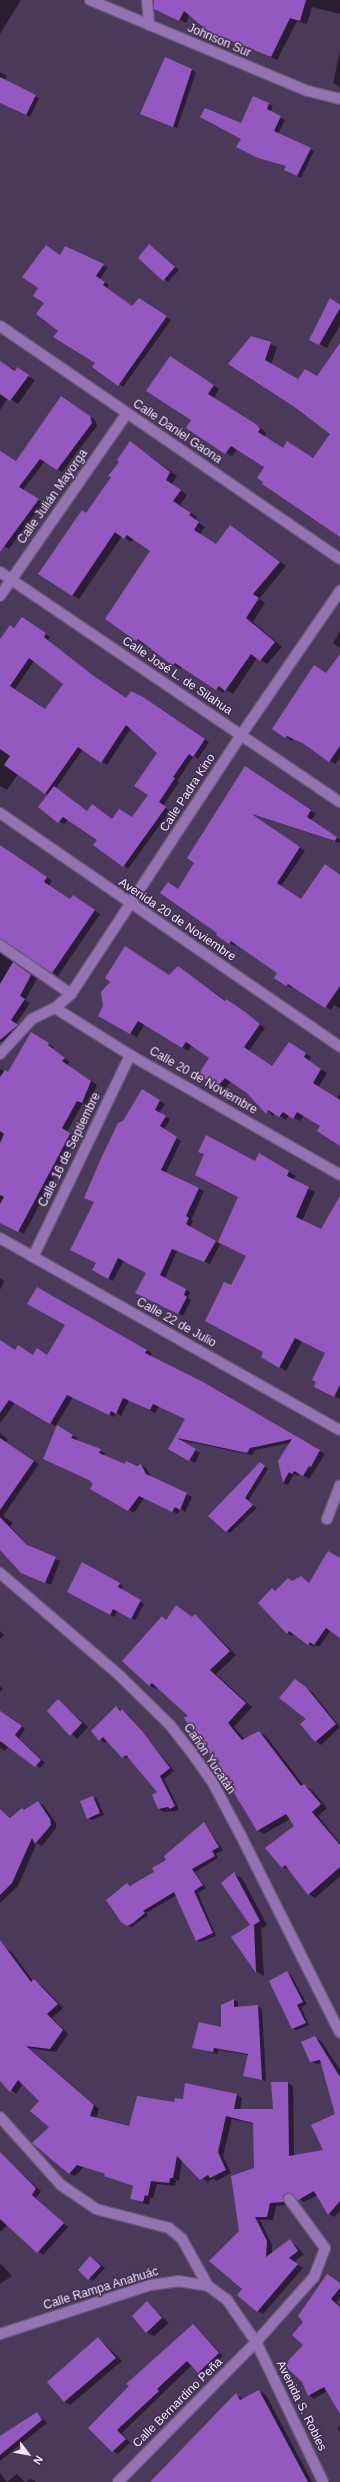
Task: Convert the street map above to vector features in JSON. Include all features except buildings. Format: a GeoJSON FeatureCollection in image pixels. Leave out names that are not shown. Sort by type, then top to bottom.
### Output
{"type":"FeatureCollection","features":[{"type":"Feature","properties":{"kind":"street","name":"Johnson Sur"},"geometry":{"type":"LineString","coordinates":[[90,0],[308,91],[340,99]]}},
{"type":"Feature","properties":{"kind":"street"},"geometry":{"type":"LineString","coordinates":[[147,0],[149,25]]}},
{"type":"Feature","properties":{"kind":"street","name":"Calle Daniel Gaona"},"geometry":{"type":"LineString","coordinates":[[0,326],[340,559]]}},
{"type":"Feature","properties":{"kind":"street","name":"Calle Julián Mayorga"},"geometry":{"type":"LineString","coordinates":[[0,596],[127,413]]}},
{"type":"Feature","properties":{"kind":"street","name":"Calle José L. de Silahua"},"geometry":{"type":"LineString","coordinates":[[0,572],[340,802]]}},
{"type":"Feature","properties":{"kind":"street","name":"Calle Padra Kino"},"geometry":{"type":"LineString","coordinates":[[0,1054],[32,1020],[55,1008],[71,994],[131,905],[241,735],[340,591]]}},
{"type":"Feature","properties":{"kind":"street","name":"Avenida 20 de Noviembre"},"geometry":{"type":"LineString","coordinates":[[0,813],[131,905],[340,1047]]}},
{"type":"Feature","properties":{"kind":"street"},"geometry":{"type":"LineString","coordinates":[[0,945],[71,994]]}},
{"type":"Feature","properties":{"kind":"street","name":"Calle 20 de Noviembre"},"geometry":{"type":"LineString","coordinates":[[55,1008],[130,1055],[340,1175]]}},
{"type":"Feature","properties":{"kind":"street","name":"Calle 16 de Septiembre"},"geometry":{"type":"LineString","coordinates":[[33,1257],[130,1055]]}},
{"type":"Feature","properties":{"kind":"street","name":"Calle 22 de Julio"},"geometry":{"type":"LineString","coordinates":[[0,1238],[340,1430]]}},
{"type":"Feature","properties":{"kind":"street"},"geometry":{"type":"LineString","coordinates":[[327,1519],[340,1485]]}},
{"type":"Feature","properties":{"kind":"street","name":"Cañón Yucatán"},"geometry":{"type":"LineString","coordinates":[[0,1573],[120,1676],[170,1725],[192,1753],[214,1785],[241,1836],[340,2033]]}},
{"type":"Feature","properties":{"kind":"street"},"geometry":{"type":"LineString","coordinates":[[0,2117],[61,2184],[96,2209],[169,2228],[182,2239],[208,2286]]}},
{"type":"Feature","properties":{"kind":"street","name":"Calle Bernardino Peña"},"geometry":{"type":"LineString","coordinates":[[118,2482],[256,2342],[314,2277],[324,2248],[289,2199]]}},
{"type":"Feature","properties":{"kind":"street","name":"Calle Rampa Anahuác"},"geometry":{"type":"LineString","coordinates":[[0,2334],[151,2285],[178,2281],[208,2286],[227,2300],[256,2342]]}},
{"type":"Feature","properties":{"kind":"street","name":"Avenida S. Robles"},"geometry":{"type":"LineString","coordinates":[[256,2342],[322,2482]]}}]}
